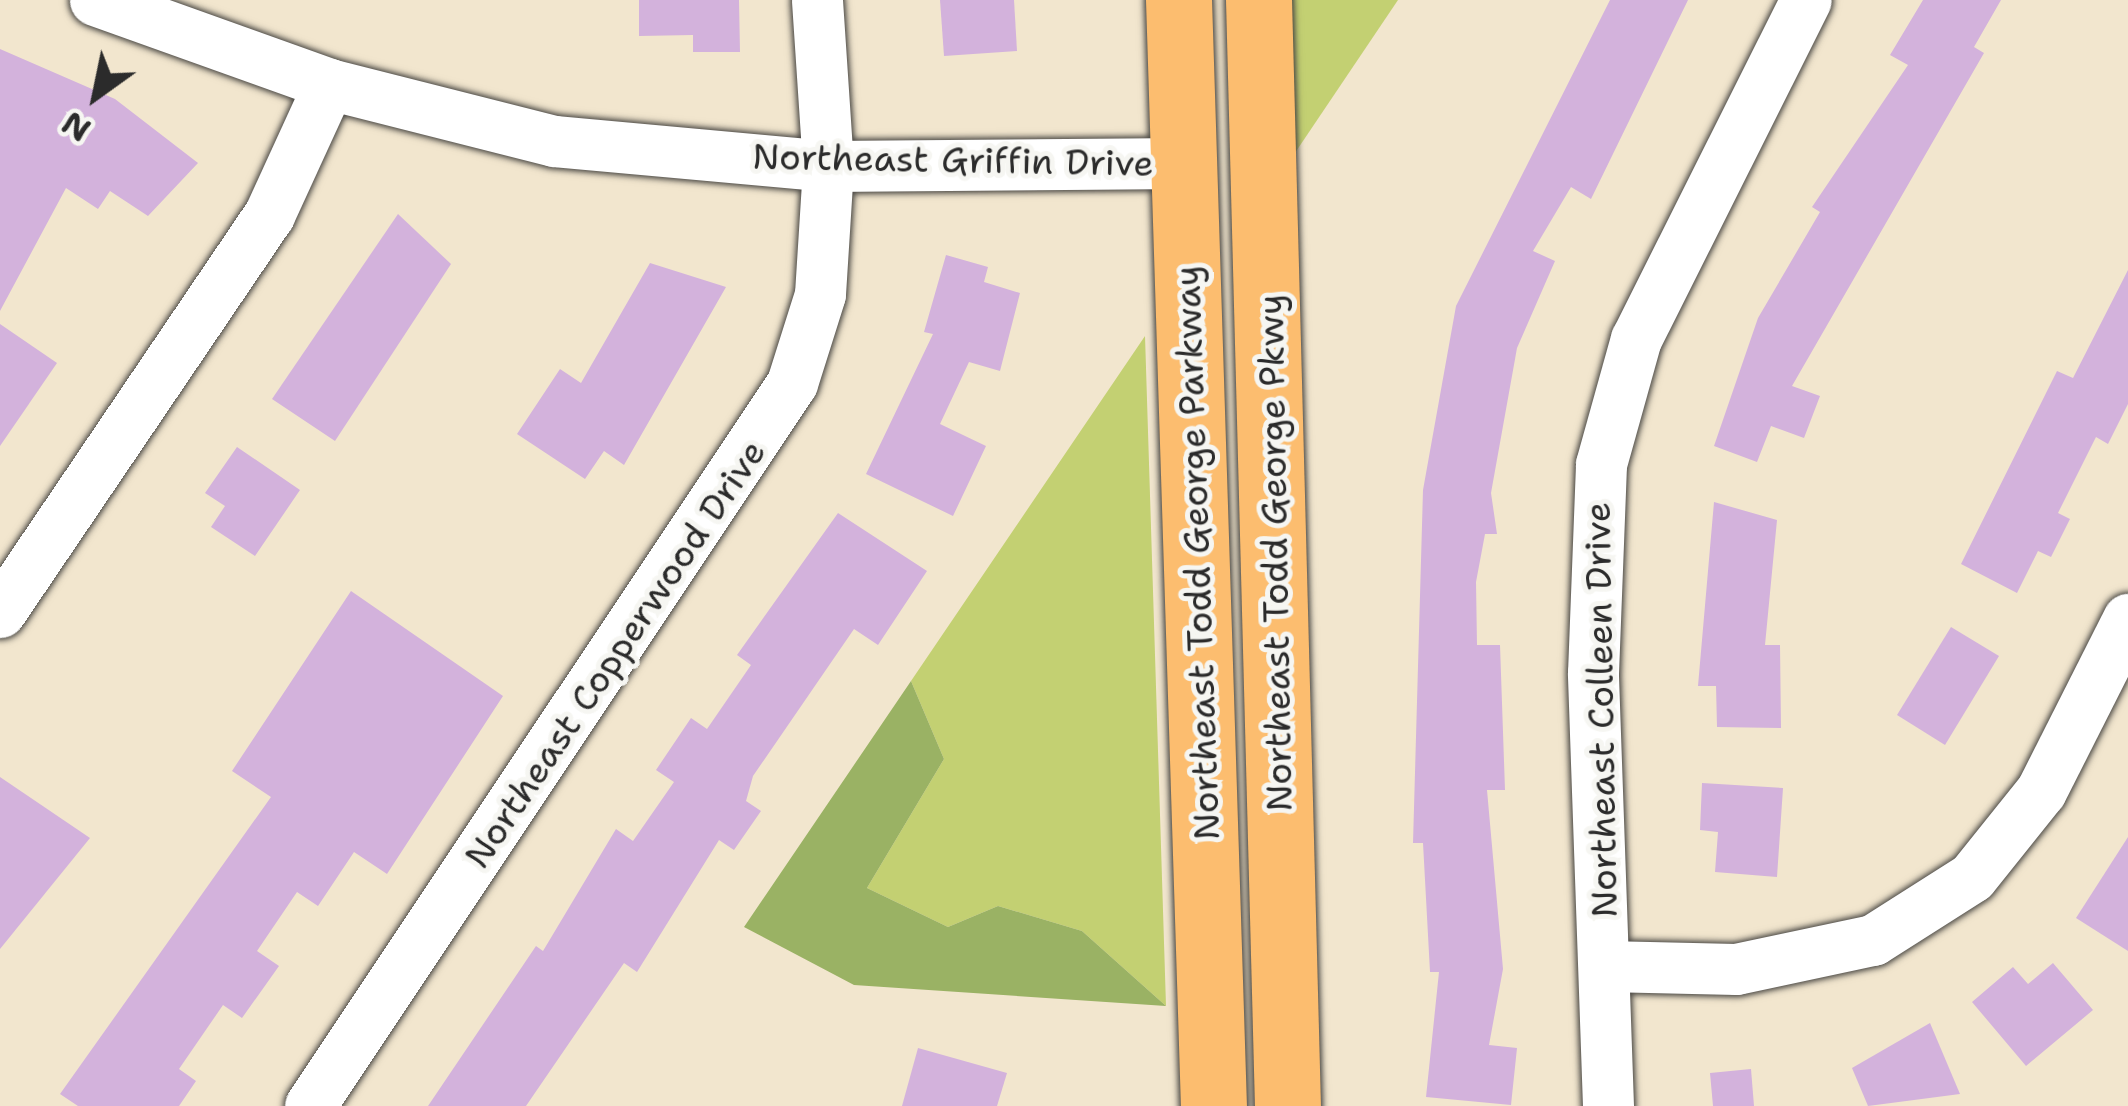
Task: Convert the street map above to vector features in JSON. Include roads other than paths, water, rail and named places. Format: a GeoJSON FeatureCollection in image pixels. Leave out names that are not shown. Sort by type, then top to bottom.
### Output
{"type":"FeatureCollection","features":[{"type":"Feature","properties":{"kind":"main road","name":"Northeast Todd George Parkway"},"geometry":{"type":"LineString","coordinates":[[1179,0],[1214,1106]]}},
{"type":"Feature","properties":{"kind":"main road","name":"Northeast Todd George Pkwy"},"geometry":{"type":"LineString","coordinates":[[1259,0],[1288,1106]]}},
{"type":"Feature","properties":{"kind":"street","name":"Northeast Griffin Drive"},"geometry":{"type":"LineString","coordinates":[[95,0],[329,84],[554,141],[828,166],[1185,163]]}},
{"type":"Feature","properties":{"kind":"street","name":"Northeast Copperwood Drive"},"geometry":{"type":"LineString","coordinates":[[310,1106],[792,383],[820,294],[828,166],[818,0]]}},
{"type":"Feature","properties":{"kind":"street","name":"Northeast Colleen Drive"},"geometry":{"type":"LineString","coordinates":[[1608,1106],[1593,650],[1601,464],[1636,339],[1806,0]]}},
{"type":"Feature","properties":{"kind":"street"},"geometry":{"type":"LineString","coordinates":[[5,594],[269,215],[329,84]]}},
{"type":"Feature","properties":{"kind":"street"},"geometry":{"type":"LineString","coordinates":[[1605,966],[1736,969],[1873,940],[1972,877],[2041,791],[2128,620]]}}]}
